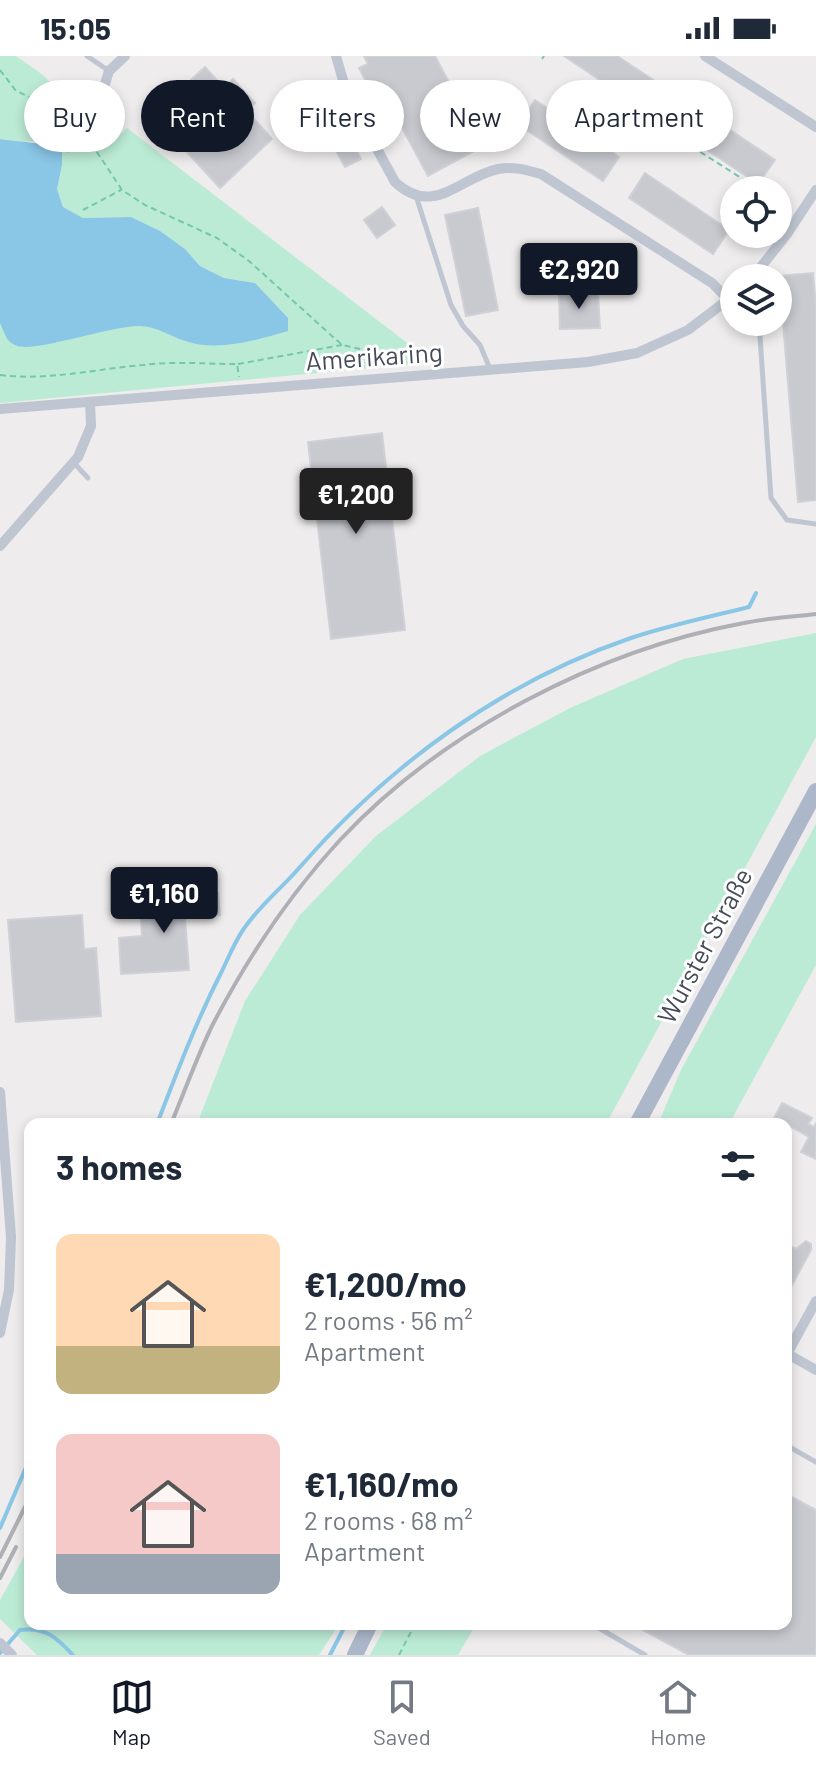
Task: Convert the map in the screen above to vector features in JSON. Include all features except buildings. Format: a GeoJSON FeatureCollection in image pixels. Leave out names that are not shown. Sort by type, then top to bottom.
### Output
{"type":"FeatureCollection","features":[{"type":"Feature","properties":{"kind":"main road","name":"Wurster Straße"},"geometry":{"type":"LineString","coordinates":[[640,1118],[816,791]]}},
{"type":"Feature","properties":{"kind":"main road"},"geometry":{"type":"LineString","coordinates":[[355,1655],[367,1630]]}},
{"type":"Feature","properties":{"kind":"street"},"geometry":{"type":"LineString","coordinates":[[106,80],[109,71],[125,56]]}},
{"type":"Feature","properties":{"kind":"street"},"geometry":{"type":"LineString","coordinates":[[336,56],[347,94],[395,182],[404,190],[416,196],[429,197],[499,169],[541,174],[720,289]]}},
{"type":"Feature","properties":{"kind":"street"},"geometry":{"type":"LineString","coordinates":[[705,56],[816,127]]}},
{"type":"Feature","properties":{"kind":"street"},"geometry":{"type":"LineString","coordinates":[[765,264],[816,190]]}},
{"type":"Feature","properties":{"kind":"street","name":"Amerikaring"},"geometry":{"type":"LineString","coordinates":[[0,409],[588,362],[637,353],[688,330],[720,307]]}},
{"type":"Feature","properties":{"kind":"street"},"geometry":{"type":"LineString","coordinates":[[0,546],[74,462],[91,426],[90,402]]}},
{"type":"Feature","properties":{"kind":"street"},"geometry":{"type":"LineString","coordinates":[[0,1092],[9,1290],[0,1333]]}},
{"type":"Feature","properties":{"kind":"street"},"geometry":{"type":"LineString","coordinates":[[792,1345],[816,1301]]}},
{"type":"Feature","properties":{"kind":"street"},"geometry":{"type":"LineString","coordinates":[[792,1357],[816,1370]]}},
{"type":"Feature","properties":{"kind":"street"},"geometry":{"type":"LineString","coordinates":[[0,1643],[12,1655]]}},
{"type":"Feature","properties":{"kind":"lane"},"geometry":{"type":"LineString","coordinates":[[87,56],[109,71]]}},
{"type":"Feature","properties":{"kind":"lane"},"geometry":{"type":"LineString","coordinates":[[416,196],[451,305],[463,326],[480,345],[491,370]]}},
{"type":"Feature","properties":{"kind":"lane"},"geometry":{"type":"LineString","coordinates":[[760,336],[771,498],[787,520],[816,524]]}},
{"type":"Feature","properties":{"kind":"lane"},"geometry":{"type":"LineString","coordinates":[[74,462],[88,478]]}},
{"type":"Feature","properties":{"kind":"lane"},"geometry":{"type":"LineString","coordinates":[[792,1448],[816,1462]]}},
{"type":"Feature","properties":{"kind":"lane"},"geometry":{"type":"LineString","coordinates":[[602,1630],[645,1655]]}},
{"type":"Feature","properties":{"kind":"path"},"geometry":{"type":"LineString","coordinates":[[0,70],[16,91],[24,95]]}},
{"type":"Feature","properties":{"kind":"path"},"geometry":{"type":"LineString","coordinates":[[97,152],[122,190],[145,205],[217,238],[249,261],[342,345]]}},
{"type":"Feature","properties":{"kind":"path"},"geometry":{"type":"LineString","coordinates":[[700,152],[738,176]]}},
{"type":"Feature","properties":{"kind":"path"},"geometry":{"type":"LineString","coordinates":[[83,210],[122,190]]}},
{"type":"Feature","properties":{"kind":"path"},"geometry":{"type":"LineString","coordinates":[[0,375],[24,378],[77,374],[145,364],[237,364],[342,345],[379,353],[387,361],[393,377]]}},
{"type":"Feature","properties":{"kind":"path"},"geometry":{"type":"LineString","coordinates":[[237,364],[241,389]]}},
{"type":"Feature","properties":{"kind":"path"},"geometry":{"type":"LineString","coordinates":[[399,1655],[412,1630]]}},
{"type":"Feature","properties":{"kind":"green space"},"geometry":{"type":"Polygon","coordinates":[[[0,56],[16,56],[48,80],[24,80],[24,142],[0,139],[0,56]]]}},
{"type":"Feature","properties":{"kind":"green space"},"geometry":{"type":"Polygon","coordinates":[[[127,128],[141,139],[141,152],[158,152],[432,362],[0,403],[0,323],[50,343],[140,325],[162,329],[186,342],[255,283],[224,278],[200,266],[185,249],[160,231],[131,217],[83,218],[63,207],[57,189],[62,165],[49,152],[125,152],[127,128]]]}},
{"type":"Feature","properties":{"kind":"green space"},"geometry":{"type":"Polygon","coordinates":[[[816,633],[816,737],[609,1118],[199,1118],[245,1001],[300,915],[376,836],[480,756],[570,708],[683,659],[816,633]]]}},
{"type":"Feature","properties":{"kind":"green space"},"geometry":{"type":"Polygon","coordinates":[[[816,824],[816,965],[732,1118],[661,1118],[681,1070],[816,824]]]}},
{"type":"Feature","properties":{"kind":"green space"},"geometry":{"type":"Polygon","coordinates":[[[24,1557],[24,1630],[335,1630],[319,1655],[37,1655],[0,1619],[0,1600],[24,1557]]]}},
{"type":"Feature","properties":{"kind":"green space"},"geometry":{"type":"Polygon","coordinates":[[[384,1630],[473,1630],[458,1655],[370,1655],[384,1630]]]}},
{"type":"Feature","properties":{"kind":"water"},"geometry":{"type":"Polygon","coordinates":[[[0,139],[24,142],[24,152],[62,152],[57,189],[63,207],[83,218],[131,217],[160,231],[185,249],[200,266],[224,278],[255,283],[288,318],[288,331],[250,341],[211,345],[139,326],[27,347],[11,343],[0,323],[0,139]]]}},
{"type":"Feature","properties":{"kind":"waterway"},"geometry":{"type":"LineString","coordinates":[[159,1118],[203,1010],[243,930],[263,905],[371,794],[450,731],[537,678],[631,638],[749,607],[756,593]]}},
{"type":"Feature","properties":{"kind":"waterway"},"geometry":{"type":"LineString","coordinates":[[0,1528],[24,1472]]}},
{"type":"Feature","properties":{"kind":"waterway"},"geometry":{"type":"LineString","coordinates":[[0,1653],[20,1630],[24,1630]]}},
{"type":"Feature","properties":{"kind":"waterway"},"geometry":{"type":"LineString","coordinates":[[37,1630],[50,1635],[73,1655]]}},
{"type":"Feature","properties":{"kind":"waterway"},"geometry":{"type":"LineString","coordinates":[[330,1655],[343,1630]]}},
{"type":"Feature","properties":{"kind":"railway"},"geometry":{"type":"LineString","coordinates":[[173,1118],[213,1024],[240,975],[287,905],[340,840],[381,800],[426,764],[526,701],[634,653],[744,623],[816,614]]}},
{"type":"Feature","properties":{"kind":"railway"},"geometry":{"type":"LineString","coordinates":[[0,1557],[24,1509]]}},
{"type":"Feature","properties":{"kind":"railway"},"geometry":{"type":"LineString","coordinates":[[0,1578],[16,1547]]}}]}
